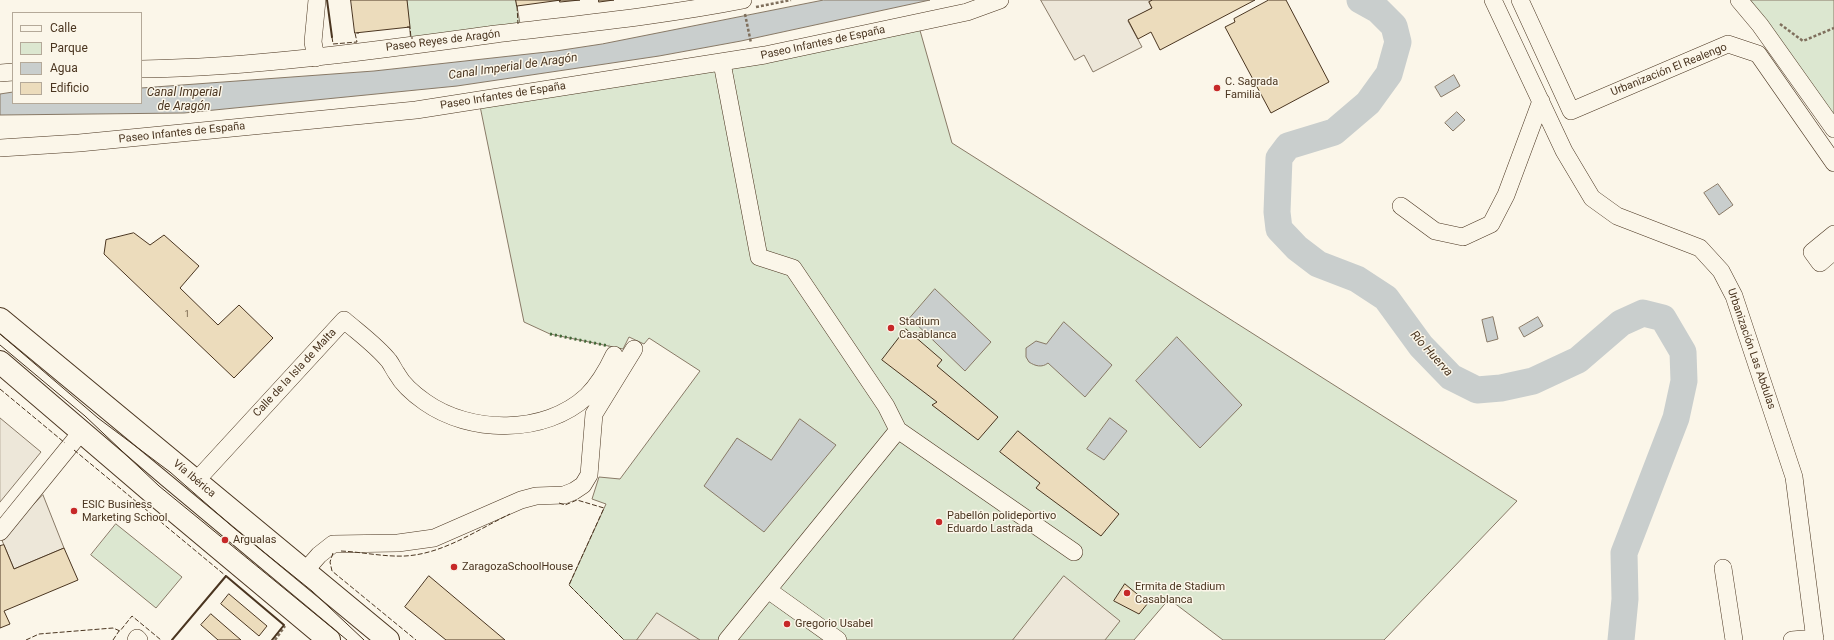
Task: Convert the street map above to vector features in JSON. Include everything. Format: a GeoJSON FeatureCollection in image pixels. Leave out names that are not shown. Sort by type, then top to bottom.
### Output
{"type":"FeatureCollection","features":[{"type":"Feature","properties":{"kind":"highway","name":"Vía Ibérica"},"geometry":{"type":"LineString","coordinates":[[0,319],[388,640]]}},
{"type":"Feature","properties":{"kind":"highway"},"geometry":{"type":"LineString","coordinates":[[0,362],[170,508],[328,640]]}},
{"type":"Feature","properties":{"kind":"street"},"geometry":{"type":"LineString","coordinates":[[316,0],[313,42],[316,58]]}},
{"type":"Feature","properties":{"kind":"street","name":"Paseo Infantes de España"},"geometry":{"type":"LineString","coordinates":[[0,148],[79,143],[416,110],[722,63],[765,55],[960,14],[981,8],[1000,0]]}},
{"type":"Feature","properties":{"kind":"street","name":"Urbanización Las Abdulas"},"geometry":{"type":"LineString","coordinates":[[1493,0],[1564,151],[1592,198],[1617,216],[1700,248],[1721,271],[1734,296],[1794,476],[1815,639],[1792,640]]}},
{"type":"Feature","properties":{"kind":"street","name":"Urbanización El Realengo"},"geometry":{"type":"LineString","coordinates":[[1520,0],[1571,111],[1728,44],[1758,54],[1834,163]]}},
{"type":"Feature","properties":{"kind":"street"},"geometry":{"type":"LineString","coordinates":[[1739,0],[1760,25],[1834,129]]}},
{"type":"Feature","properties":{"kind":"street","name":"Paseo Reyes de Aragón"},"geometry":{"type":"LineString","coordinates":[[142,69],[195,68],[316,58],[676,11],[744,7]]}},
{"type":"Feature","properties":{"kind":"street"},"geometry":{"type":"LineString","coordinates":[[722,63],[759,257],[793,268],[886,406],[898,430],[1074,552]]}},
{"type":"Feature","properties":{"kind":"street"},"geometry":{"type":"LineString","coordinates":[[0,73],[12,72]]}},
{"type":"Feature","properties":{"kind":"street"},"geometry":{"type":"LineString","coordinates":[[1401,206],[1435,231],[1463,238],[1491,224],[1506,195],[1541,100]]}},
{"type":"Feature","properties":{"kind":"street"},"geometry":{"type":"LineString","coordinates":[[1834,234],[1812,252],[1820,263],[1834,251]]}},
{"type":"Feature","properties":{"kind":"street","name":"Calle de la Isla de Malta"},"geometry":{"type":"LineString","coordinates":[[196,481],[344,320],[389,361],[397,375],[409,389],[425,402],[441,412],[459,419],[478,423],[522,425],[561,413],[587,396],[603,376],[614,355]]}},
{"type":"Feature","properties":{"kind":"street"},"geometry":{"type":"LineString","coordinates":[[594,414],[634,349]]}},
{"type":"Feature","properties":{"kind":"street"},"geometry":{"type":"LineString","coordinates":[[305,571],[319,555],[334,544],[398,543],[434,538],[521,500],[536,496],[564,495],[574,491],[583,485],[589,474],[594,414],[587,396]]}},
{"type":"Feature","properties":{"kind":"street"},"geometry":{"type":"LineString","coordinates":[[727,640],[898,430]]}},
{"type":"Feature","properties":{"kind":"street"},"geometry":{"type":"LineString","coordinates":[[0,532],[82,431]]}},
{"type":"Feature","properties":{"kind":"street"},"geometry":{"type":"LineString","coordinates":[[1723,568],[1734,640]]}},
{"type":"Feature","properties":{"kind":"street"},"geometry":{"type":"LineString","coordinates":[[768,590],[838,640]]}},
{"type":"Feature","properties":{"kind":"path"},"geometry":{"type":"LineString","coordinates":[[744,7],[751,42]]}},
{"type":"Feature","properties":{"kind":"path"},"geometry":{"type":"LineString","coordinates":[[1779,24],[1803,41],[1834,28]]}},
{"type":"Feature","properties":{"kind":"path"},"geometry":{"type":"LineString","coordinates":[[275,640],[285,627],[288,620]]}},
{"type":"Feature","properties":{"kind":"green space"},"geometry":{"type":"Polygon","coordinates":[[[407,0],[516,0],[520,24],[411,38],[407,0]]]}},
{"type":"Feature","properties":{"kind":"green space"},"geometry":{"type":"Polygon","coordinates":[[[1739,0],[1834,0],[1834,129],[1739,0]]]}},
{"type":"Feature","properties":{"kind":"green space","name":"Stadium Casablanca"},"geometry":{"type":"Polygon","coordinates":[[[919,27],[952,143],[1517,501],[1384,640],[1223,640],[1169,599],[1134,640],[624,640],[569,585],[606,504],[592,499],[599,477],[620,479],[700,371],[649,338],[644,344],[629,337],[623,349],[550,334],[524,322],[480,106],[919,27]]]}},
{"type":"Feature","properties":{"kind":"green space"},"geometry":{"type":"Polygon","coordinates":[[[116,524],[182,577],[156,608],[91,555],[116,524]]]}},
{"type":"Feature","properties":{"kind":"shaded area"},"geometry":{"type":"Polygon","coordinates":[[[1041,0],[1153,0],[1149,2],[1152,8],[1128,21],[1142,47],[1093,72],[1084,55],[1075,60],[1041,0]]]}},
{"type":"Feature","properties":{"kind":"shaded area"},"geometry":{"type":"Polygon","coordinates":[[[0,418],[41,452],[0,502],[0,418]]]}},
{"type":"Feature","properties":{"kind":"shaded area"},"geometry":{"type":"Polygon","coordinates":[[[43,495],[64,548],[14,569],[1,538],[43,495]]]}},
{"type":"Feature","properties":{"kind":"shaded area"},"geometry":{"type":"Polygon","coordinates":[[[1064,576],[1120,621],[1105,640],[1013,640],[1064,576]]]}},
{"type":"Feature","properties":{"kind":"shaded area"},"geometry":{"type":"Polygon","coordinates":[[[657,613],[700,640],[637,640],[657,613]]]}},
{"type":"Feature","properties":{"kind":"water","name":"Canal Imperial de Aragón"},"geometry":{"type":"Polygon","coordinates":[[[824,0],[930,0],[741,41],[659,56],[457,86],[184,113],[0,115],[0,94],[12,92],[12,104],[142,104],[142,88],[374,71],[556,51],[602,44],[824,0]]]}},
{"type":"Feature","properties":{"kind":"water"},"geometry":{"type":"Polygon","coordinates":[[[1454,75],[1460,86],[1441,97],[1435,87],[1454,75]]]}},
{"type":"Feature","properties":{"kind":"water"},"geometry":{"type":"Polygon","coordinates":[[[1457,112],[1465,120],[1453,131],[1445,123],[1457,112]]]}},
{"type":"Feature","properties":{"kind":"water"},"geometry":{"type":"Polygon","coordinates":[[[1718,184],[1733,205],[1719,215],[1704,193],[1718,184]]]}},
{"type":"Feature","properties":{"kind":"water"},"geometry":{"type":"Polygon","coordinates":[[[935,289],[991,342],[965,371],[910,318],[935,289]]]}},
{"type":"Feature","properties":{"kind":"water"},"geometry":{"type":"Polygon","coordinates":[[[1493,317],[1498,339],[1487,342],[1482,320],[1493,317]]]}},
{"type":"Feature","properties":{"kind":"water"},"geometry":{"type":"Polygon","coordinates":[[[1538,317],[1543,326],[1524,337],[1519,328],[1538,317]]]}},
{"type":"Feature","properties":{"kind":"water"},"geometry":{"type":"Polygon","coordinates":[[[1064,322],[1112,365],[1085,397],[1048,363],[1043,366],[1036,365],[1029,362],[1026,357],[1026,348],[1036,341],[1046,344],[1064,322]]]}},
{"type":"Feature","properties":{"kind":"water"},"geometry":{"type":"Polygon","coordinates":[[[1177,337],[1242,405],[1200,448],[1136,381],[1177,337]]]}},
{"type":"Feature","properties":{"kind":"water"},"geometry":{"type":"Polygon","coordinates":[[[1110,418],[1127,431],[1104,460],[1087,449],[1110,418]]]}},
{"type":"Feature","properties":{"kind":"water"},"geometry":{"type":"Polygon","coordinates":[[[800,419],[836,445],[764,532],[704,486],[737,438],[771,460],[800,419]]]}},
{"type":"Feature","properties":{"kind":"building"},"geometry":{"type":"Polygon","coordinates":[[[351,0],[407,0],[410,27],[355,33],[351,0]]]}},
{"type":"Feature","properties":{"kind":"building"},"geometry":{"type":"Polygon","coordinates":[[[516,0],[561,0],[517,6],[516,0]]]}},
{"type":"Feature","properties":{"kind":"building"},"geometry":{"type":"Polygon","coordinates":[[[560,0],[580,0],[560,2],[560,0]]]}},
{"type":"Feature","properties":{"kind":"building"},"geometry":{"type":"Polygon","coordinates":[[[599,0],[614,0],[599,2],[599,0]]]}},
{"type":"Feature","properties":{"kind":"building"},"geometry":{"type":"Polygon","coordinates":[[[1153,0],[1255,0],[1160,50],[1151,32],[1138,39],[1128,20],[1152,8],[1149,2],[1153,0]]]}},
{"type":"Feature","properties":{"kind":"building"},"geometry":{"type":"Polygon","coordinates":[[[1269,0],[1286,0],[1329,82],[1271,113],[1225,27],[1235,22],[1234,19],[1269,0]]]}},
{"type":"Feature","properties":{"kind":"building"},"geometry":{"type":"Polygon","coordinates":[[[134,233],[150,245],[164,235],[199,266],[180,288],[218,325],[239,305],[273,338],[234,378],[104,254],[106,240],[134,233]]]}},
{"type":"Feature","properties":{"kind":"building"},"geometry":{"type":"Polygon","coordinates":[[[906,329],[942,360],[937,366],[998,417],[978,440],[932,405],[937,402],[882,360],[906,329]]]}},
{"type":"Feature","properties":{"kind":"building"},"geometry":{"type":"Polygon","coordinates":[[[1018,431],[1119,514],[1101,536],[1036,488],[1040,483],[1000,452],[1018,431]]]}},
{"type":"Feature","properties":{"kind":"building"},"geometry":{"type":"Polygon","coordinates":[[[4,545],[14,569],[64,548],[78,580],[4,611],[10,624],[0,628],[0,546],[4,545]]]}},
{"type":"Feature","properties":{"kind":"building"},"geometry":{"type":"Polygon","coordinates":[[[429,576],[505,640],[446,640],[405,607],[429,576]]]}},
{"type":"Feature","properties":{"kind":"building","name":"Ermita de Stadium Casablanca"},"geometry":{"type":"Polygon","coordinates":[[[1125,584],[1148,603],[1139,614],[1114,601],[1125,584]]]}},
{"type":"Feature","properties":{"kind":"building"},"geometry":{"type":"Polygon","coordinates":[[[229,594],[267,626],[259,636],[221,604],[229,594]]]}},
{"type":"Feature","properties":{"kind":"building"},"geometry":{"type":"Polygon","coordinates":[[[211,614],[241,640],[218,640],[201,625],[211,614]]]}},
{"type":"Feature","properties":{"kind":"waterway","name":"Río Huerva"},"geometry":{"type":"LineString","coordinates":[[1360,0],[1378,10],[1394,26],[1398,42],[1389,74],[1368,103],[1334,132],[1288,146],[1279,158],[1277,212],[1279,229],[1297,248],[1318,264],[1357,279],[1386,298],[1421,346],[1451,377],[1477,390],[1501,388],[1533,381],[1578,360],[1621,323],[1643,313],[1663,318],[1683,352],[1684,381],[1676,418],[1624,553],[1625,599],[1621,640]]}},
{"type":"Feature","properties":{"kind":"tram line"},"geometry":{"type":"LineString","coordinates":[[0,334],[98,418],[170,472],[234,528],[312,591],[364,640]]}},
{"type":"Feature","properties":{"kind":"tram line"},"geometry":{"type":"LineString","coordinates":[[0,345],[85,416],[159,486],[347,640]]}},
{"type":"Feature","properties":{"kind":"hedge"},"geometry":{"type":"LineString","coordinates":[[550,334],[609,346]]}},
{"type":"Feature","properties":{"kind":"fence"},"geometry":{"type":"LineString","coordinates":[[517,6],[518,24]]}},
{"type":"Feature","properties":{"kind":"fence"},"geometry":{"type":"LineString","coordinates":[[407,27],[410,27],[411,38],[413,38]]}},
{"type":"Feature","properties":{"kind":"fence"},"geometry":{"type":"LineString","coordinates":[[332,37],[333,44],[357,42],[355,33],[359,33]]}},
{"type":"Feature","properties":{"kind":"fence"},"geometry":{"type":"LineString","coordinates":[[0,389],[65,443]]}},
{"type":"Feature","properties":{"kind":"fence"},"geometry":{"type":"LineString","coordinates":[[74,450],[226,576],[172,640]]}},
{"type":"Feature","properties":{"kind":"fence"},"geometry":{"type":"LineString","coordinates":[[559,503],[565,505],[577,500],[604,508],[569,585],[624,640]]}},
{"type":"Feature","properties":{"kind":"fence"},"geometry":{"type":"LineString","coordinates":[[341,551],[389,556],[405,556],[433,551],[459,540],[510,514]]}},
{"type":"Feature","properties":{"kind":"fence"},"geometry":{"type":"LineString","coordinates":[[333,553],[330,562],[332,571],[416,640]]}},
{"type":"Feature","properties":{"kind":"fence"},"geometry":{"type":"LineString","coordinates":[[26,640],[39,634],[113,628],[120,631],[132,616],[161,640]]}},
{"type":"Feature","properties":{"kind":"fence"},"geometry":{"type":"LineString","coordinates":[[113,640],[119,631]]}},
{"type":"Feature","properties":{"kind":"wall"},"geometry":{"type":"LineString","coordinates":[[327,0],[332,37]]}},
{"type":"Feature","properties":{"kind":"wall"},"geometry":{"type":"LineString","coordinates":[[172,640],[226,576],[284,625],[272,640]]}},
{"type":"Feature","properties":{"kind":"place","name":"C. Sagrada Familia"},"geometry":{"type":"Point","coordinates":[1217,88]}},
{"type":"Feature","properties":{"kind":"place","name":"Stadium Casablanca"},"geometry":{"type":"Point","coordinates":[891,328]}},
{"type":"Feature","properties":{"kind":"place","name":"ESIC Business Marketing School"},"geometry":{"type":"Point","coordinates":[74,511]}},
{"type":"Feature","properties":{"kind":"place","name":"Pabellón polideportivo Eduardo Lastrada"},"geometry":{"type":"Point","coordinates":[939,522]}},
{"type":"Feature","properties":{"kind":"place","name":"Argualas"},"geometry":{"type":"Point","coordinates":[225,540]}},
{"type":"Feature","properties":{"kind":"place","name":"ZaragozaSchoolHouse"},"geometry":{"type":"Point","coordinates":[454,567]}},
{"type":"Feature","properties":{"kind":"place","name":"Ermita de Stadium Casablanca"},"geometry":{"type":"Point","coordinates":[1127,593]}},
{"type":"Feature","properties":{"kind":"place","name":"Gregorio Usabel"},"geometry":{"type":"Point","coordinates":[787,624]}}]}
